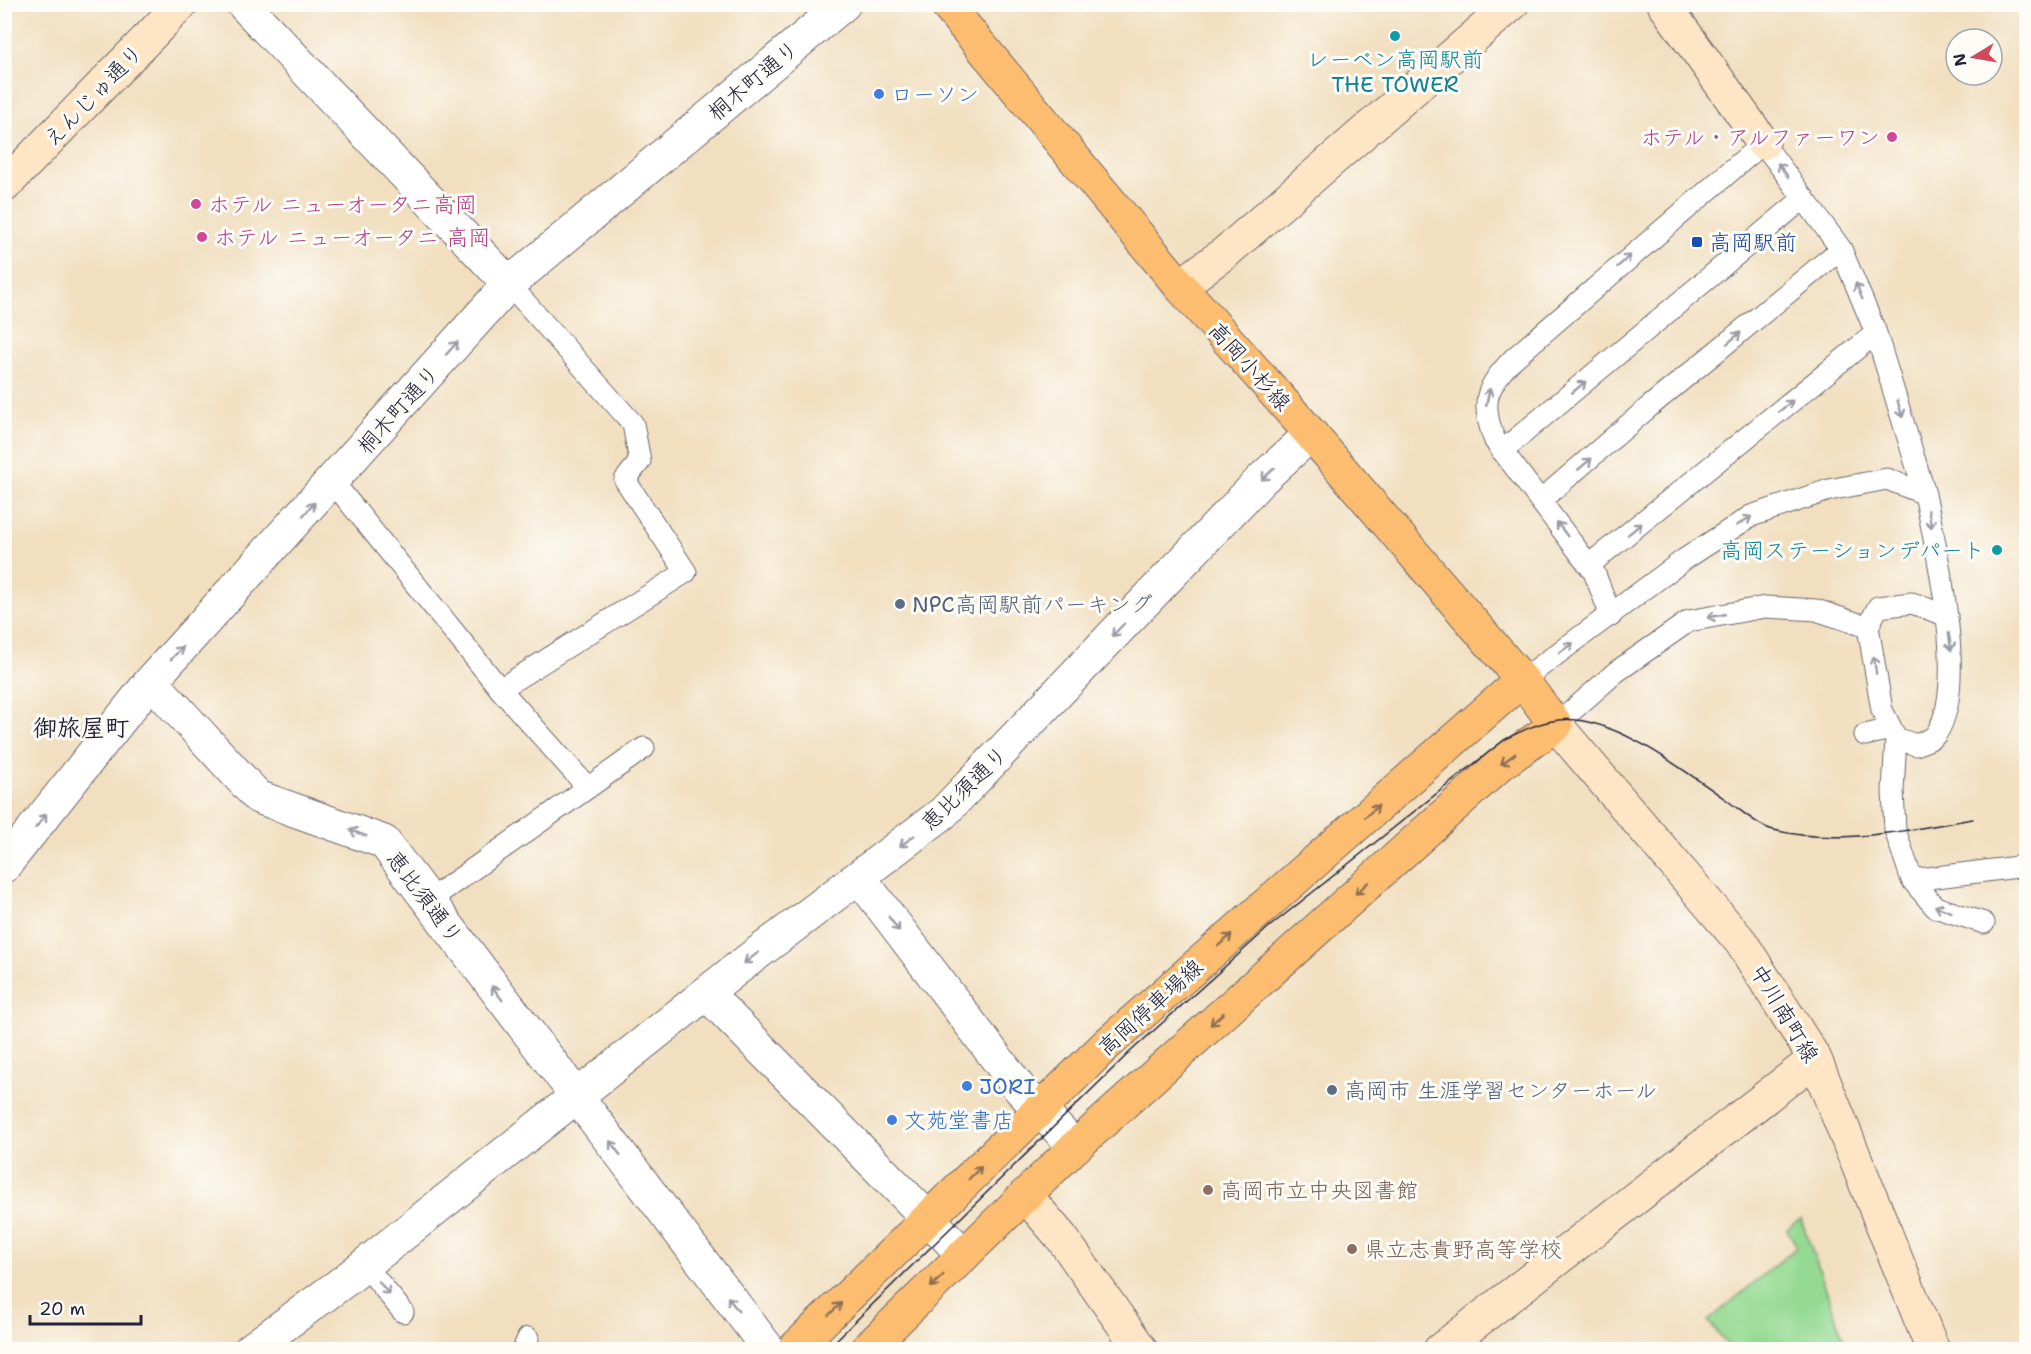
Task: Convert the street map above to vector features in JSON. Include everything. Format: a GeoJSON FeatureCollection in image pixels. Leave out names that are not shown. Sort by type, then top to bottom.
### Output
{"type":"FeatureCollection","features":[{"type":"Feature","properties":{"kind":"main road","name":"高岡小杉線"},"geometry":{"type":"LineString","coordinates":[[945,4],[1180,286],[1311,434],[1521,680],[1556,725]]}},
{"type":"Feature","properties":{"kind":"main road","name":"高岡停車場線"},"geometry":{"type":"LineString","coordinates":[[793,1350],[1106,1045],[1521,680]]}},
{"type":"Feature","properties":{"kind":"main road"},"geometry":{"type":"LineString","coordinates":[[866,1350],[1075,1147],[1502,763],[1556,725]]}},
{"type":"Feature","properties":{"kind":"street","name":"えんじゅ通り"},"geometry":{"type":"LineString","coordinates":[[4,186],[181,4]]}},
{"type":"Feature","properties":{"kind":"street"},"geometry":{"type":"LineString","coordinates":[[243,4],[509,284]]}},
{"type":"Feature","properties":{"kind":"street","name":"桐木町通り"},"geometry":{"type":"LineString","coordinates":[[4,866],[151,681],[333,482],[509,284],[844,4]]}},
{"type":"Feature","properties":{"kind":"street"},"geometry":{"type":"LineString","coordinates":[[1180,286],[1226,252],[1512,4]]}},
{"type":"Feature","properties":{"kind":"street"},"geometry":{"type":"LineString","coordinates":[[1664,4],[1763,143]]}},
{"type":"Feature","properties":{"kind":"street","name":"恵比須通り"},"geometry":{"type":"LineString","coordinates":[[250,1350],[365,1265],[706,993],[943,813],[1262,479],[1311,434]]}},
{"type":"Feature","properties":{"kind":"street","name":"恵比須通り"},"geometry":{"type":"LineString","coordinates":[[151,681],[258,797],[384,842],[769,1350]]}},
{"type":"Feature","properties":{"kind":"street","name":"中川南町線"},"geometry":{"type":"LineString","coordinates":[[1556,725],[1741,942],[1815,1059],[1933,1350]]}},
{"type":"Feature","properties":{"kind":"street"},"geometry":{"type":"LineString","coordinates":[[859,877],[1020,1089],[1075,1147]]}},
{"type":"Feature","properties":{"kind":"street"},"geometry":{"type":"LineString","coordinates":[[706,993],[964,1255]]}},
{"type":"Feature","properties":{"kind":"street"},"geometry":{"type":"LineString","coordinates":[[1440,1350],[1815,1059]]}},
{"type":"Feature","properties":{"kind":"street"},"geometry":{"type":"LineString","coordinates":[[1025,1195],[1062,1238],[1141,1350]]}},
{"type":"Feature","properties":{"kind":"lane"},"geometry":{"type":"LineString","coordinates":[[1611,616],[1589,565],[1502,451],[1485,416],[1489,388],[1502,371],[1657,232],[1763,143],[1841,249],[1876,333],[1925,494],[1947,616],[1952,652],[1944,720],[1934,737],[1916,745],[1893,734],[1865,735]]}},
{"type":"Feature","properties":{"kind":"lane"},"geometry":{"type":"LineString","coordinates":[[1502,451],[1804,198]]}},
{"type":"Feature","properties":{"kind":"lane"},"geometry":{"type":"LineString","coordinates":[[1540,501],[1649,407],[1841,249]]}},
{"type":"Feature","properties":{"kind":"lane"},"geometry":{"type":"LineString","coordinates":[[500,689],[686,572],[624,480],[640,461],[633,424],[509,284]]}},
{"type":"Feature","properties":{"kind":"lane"},"geometry":{"type":"LineString","coordinates":[[1589,565],[1876,333]]}},
{"type":"Feature","properties":{"kind":"lane"},"geometry":{"type":"LineString","coordinates":[[1521,680],[1611,616],[1685,559],[1751,516],[1829,490],[1887,479],[1925,494]]}},
{"type":"Feature","properties":{"kind":"lane"},"geometry":{"type":"LineString","coordinates":[[333,482],[500,689],[588,788]]}},
{"type":"Feature","properties":{"kind":"lane"},"geometry":{"type":"LineString","coordinates":[[1947,616],[1912,603],[1878,608],[1868,627],[1872,640],[1869,695],[1882,710],[1893,734],[1894,830],[1912,880],[1935,907],[1984,923]]}},
{"type":"Feature","properties":{"kind":"lane"},"geometry":{"type":"LineString","coordinates":[[1556,725],[1616,672],[1689,621],[1765,607],[1816,610],[1868,627]]}},
{"type":"Feature","properties":{"kind":"lane"},"geometry":{"type":"LineString","coordinates":[[428,901],[644,748]]}},
{"type":"Feature","properties":{"kind":"lane"},"geometry":{"type":"LineString","coordinates":[[1912,880],[2026,866]]}},
{"type":"Feature","properties":{"kind":"lane"},"geometry":{"type":"LineString","coordinates":[[365,1265],[403,1312]]}},
{"type":"Feature","properties":{"kind":"green space"},"geometry":{"type":"Polygon","coordinates":[[[1801,1219],[1847,1349],[1732,1349],[1708,1321],[1797,1247],[1787,1229],[1801,1219]]]}},
{"type":"Feature","properties":{"kind":"tram line"},"geometry":{"type":"LineString","coordinates":[[826,1350],[1130,1052],[1269,927],[1504,740],[1524,730],[1559,720],[1580,720],[1601,726],[1646,746],[1758,823],[1770,829],[1795,834],[1820,837],[1871,835],[1973,819]]}},
{"type":"Feature","properties":{"kind":"place","name":"レーベン高岡駅前 THE TOWER"},"geometry":{"type":"Point","coordinates":[1395,36]}},
{"type":"Feature","properties":{"kind":"place","name":"ローソン"},"geometry":{"type":"Point","coordinates":[879,94]}},
{"type":"Feature","properties":{"kind":"place","name":"ホテル・アルファーワン"},"geometry":{"type":"Point","coordinates":[1892,137]}},
{"type":"Feature","properties":{"kind":"place","name":"ホテル ニューオータニ高岡"},"geometry":{"type":"Point","coordinates":[196,204]}},
{"type":"Feature","properties":{"kind":"place","name":"ホテル ニューオータニ 高岡"},"geometry":{"type":"Point","coordinates":[202,237]}},
{"type":"Feature","properties":{"kind":"place","name":"高岡駅前"},"geometry":{"type":"Point","coordinates":[1697,242]}},
{"type":"Feature","properties":{"kind":"place","name":"高岡ステーションデパート"},"geometry":{"type":"Point","coordinates":[1997,550]}},
{"type":"Feature","properties":{"kind":"place","name":"NPC高岡駅前パーキング"},"geometry":{"type":"Point","coordinates":[900,604]}},
{"type":"Feature","properties":{"kind":"place","name":"JORI"},"geometry":{"type":"Point","coordinates":[967,1086]}},
{"type":"Feature","properties":{"kind":"place","name":"高岡市 生涯学習センターホール"},"geometry":{"type":"Point","coordinates":[1332,1090]}},
{"type":"Feature","properties":{"kind":"place","name":"文苑堂書店"},"geometry":{"type":"Point","coordinates":[892,1120]}},
{"type":"Feature","properties":{"kind":"place","name":"高岡市立中央図書館"},"geometry":{"type":"Point","coordinates":[1208,1190]}},
{"type":"Feature","properties":{"kind":"place","name":"県立志貴野高等学校"},"geometry":{"type":"Point","coordinates":[1352,1249]}},
{"type":"Feature","properties":{"kind":"district","name":"御旅屋町"},"geometry":{"type":"Point","coordinates":[81,728]}}]}
